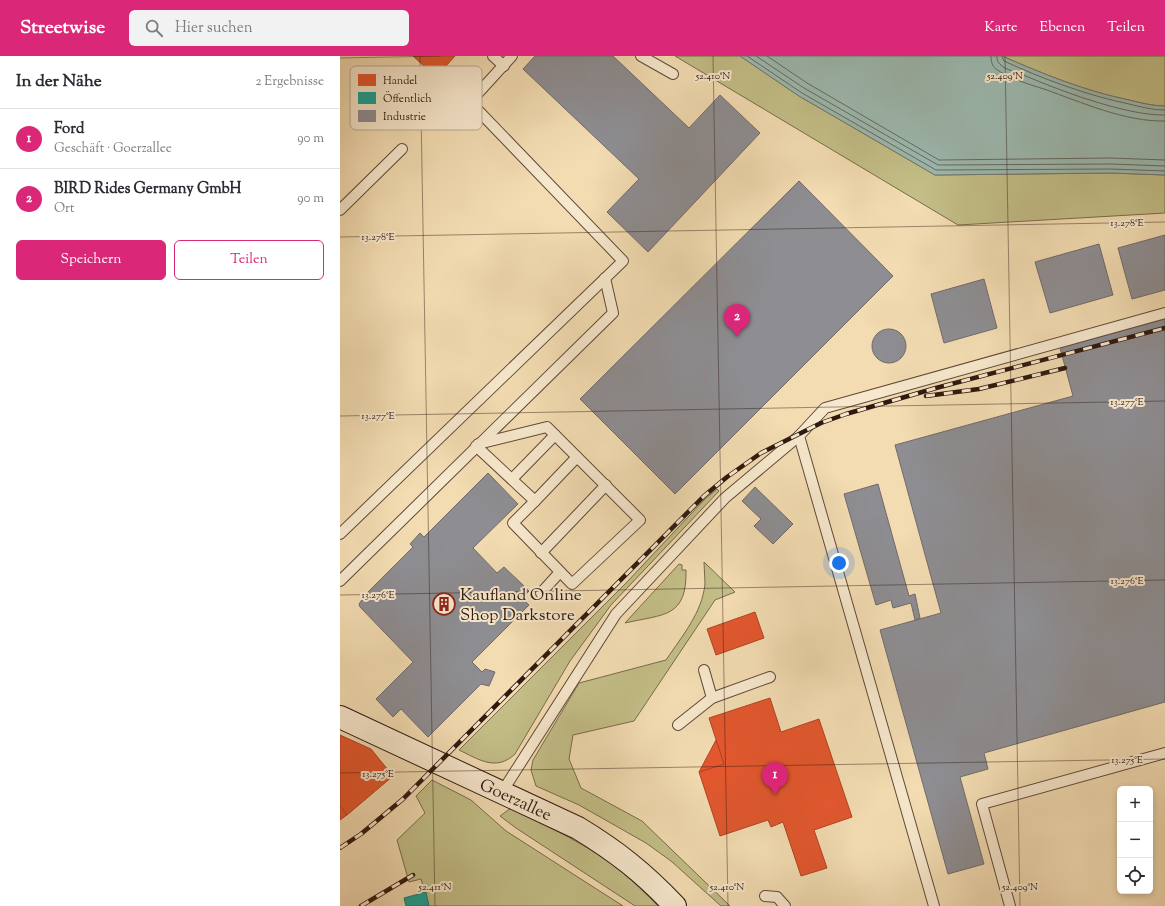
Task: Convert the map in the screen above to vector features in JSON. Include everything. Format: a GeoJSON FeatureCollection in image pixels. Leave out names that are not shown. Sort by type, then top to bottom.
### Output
{"type":"FeatureCollection","features":[{"type":"Feature","properties":{"kind":"main road","name":"Goerzallee"},"geometry":{"type":"LineString","coordinates":[[340,717],[578,828],[601,842],[638,869],[675,906]]}},
{"type":"Feature","properties":{"kind":"lane"},"geometry":{"type":"LineString","coordinates":[[494,56],[504,66]]}},
{"type":"Feature","properties":{"kind":"lane"},"geometry":{"type":"LineString","coordinates":[[482,89],[512,56]]}},
{"type":"Feature","properties":{"kind":"lane"},"geometry":{"type":"LineString","coordinates":[[641,56],[673,74]]}},
{"type":"Feature","properties":{"kind":"lane"},"geometry":{"type":"LineString","coordinates":[[340,534],[623,261],[482,114]]}},
{"type":"Feature","properties":{"kind":"lane"},"geometry":{"type":"LineString","coordinates":[[340,210],[402,149]]}},
{"type":"Feature","properties":{"kind":"lane"},"geometry":{"type":"LineString","coordinates":[[340,581],[613,313],[605,278]]}},
{"type":"Feature","properties":{"kind":"lane"},"geometry":{"type":"LineString","coordinates":[[502,792],[616,614],[725,498],[799,436],[825,408],[1165,313]]}},
{"type":"Feature","properties":{"kind":"lane"},"geometry":{"type":"LineString","coordinates":[[477,445],[547,427],[606,485],[640,520],[572,584],[513,523],[577,457]]}},
{"type":"Feature","properties":{"kind":"lane"},"geometry":{"type":"LineString","coordinates":[[512,479],[555,435]]}},
{"type":"Feature","properties":{"kind":"lane"},"geometry":{"type":"LineString","coordinates":[[799,436],[934,906]]}},
{"type":"Feature","properties":{"kind":"lane"},"geometry":{"type":"LineString","coordinates":[[477,445],[535,501]]}},
{"type":"Feature","properties":{"kind":"lane"},"geometry":{"type":"LineString","coordinates":[[541,553],[606,485]]}},
{"type":"Feature","properties":{"kind":"lane"},"geometry":{"type":"LineString","coordinates":[[541,593],[560,572]]}},
{"type":"Feature","properties":{"kind":"lane"},"geometry":{"type":"LineString","coordinates":[[704,670],[712,698]]}},
{"type":"Feature","properties":{"kind":"lane"},"geometry":{"type":"LineString","coordinates":[[678,725],[712,698],[770,676]]}},
{"type":"Feature","properties":{"kind":"lane"},"geometry":{"type":"LineString","coordinates":[[1010,906],[982,804],[1165,754]]}},
{"type":"Feature","properties":{"kind":"lane"},"geometry":{"type":"LineString","coordinates":[[765,896],[777,897],[786,906]]}},
{"type":"Feature","properties":{"kind":"shaded area"},"geometry":{"type":"Polygon","coordinates":[[[675,56],[740,56],[799,96],[935,175],[1111,173],[1165,175],[1165,213],[958,225],[675,56]]]}},
{"type":"Feature","properties":{"kind":"shaded area"},"geometry":{"type":"Polygon","coordinates":[[[1002,56],[1165,56],[1165,106],[1142,103],[1096,92],[1002,56]]]}},
{"type":"Feature","properties":{"kind":"shaded area"},"geometry":{"type":"Polygon","coordinates":[[[717,489],[719,491],[611,605],[570,661],[515,754],[501,762],[494,763],[480,760],[459,750],[627,582],[705,499],[717,489]]]}},
{"type":"Feature","properties":{"kind":"shaded area"},"geometry":{"type":"Polygon","coordinates":[[[704,562],[735,592],[715,600],[634,721],[573,735],[569,759],[581,788],[642,821],[730,906],[721,906],[671,861],[646,843],[579,805],[536,786],[531,770],[533,760],[579,683],[666,660],[685,633],[700,605],[705,584],[704,562]]]}},
{"type":"Feature","properties":{"kind":"shaded area"},"geometry":{"type":"Polygon","coordinates":[[[679,564],[682,565],[682,570],[686,570],[685,586],[682,597],[677,605],[662,615],[625,623],[679,564]]]}},
{"type":"Feature","properties":{"kind":"shaded area"},"geometry":{"type":"Polygon","coordinates":[[[432,780],[471,800],[506,831],[623,906],[429,906],[421,879],[409,882],[397,840],[425,813],[416,796],[432,780]]]}},
{"type":"Feature","properties":{"kind":"shaded area"},"geometry":{"type":"Polygon","coordinates":[[[511,808],[596,853],[622,872],[658,906],[635,906],[516,828],[500,816],[511,808]]]}},
{"type":"Feature","properties":{"kind":"water"},"geometry":{"type":"Polygon","coordinates":[[[740,56],[1002,56],[1096,92],[1142,103],[1165,106],[1165,175],[1111,173],[935,175],[799,96],[740,56]]]}},
{"type":"Feature","properties":{"kind":"building: Handel"},"geometry":{"type":"Polygon","coordinates":[[[413,56],[455,56],[446,66],[424,66],[413,56]]]}},
{"type":"Feature","properties":{"kind":"building: Handel"},"geometry":{"type":"Polygon","coordinates":[[[755,612],[764,638],[716,655],[707,629],[755,612]]]}},
{"type":"Feature","properties":{"kind":"building: Handel"},"geometry":{"type":"Polygon","coordinates":[[[770,698],[781,732],[819,719],[852,817],[814,830],[827,868],[801,876],[783,822],[771,827],[768,820],[720,836],[699,772],[724,764],[709,718],[770,698]]]}},
{"type":"Feature","properties":{"kind":"building: Handel"},"geometry":{"type":"Polygon","coordinates":[[[340,735],[371,749],[393,776],[347,815],[340,806],[340,735]]]}},
{"type":"Feature","properties":{"kind":"building: Handel"},"geometry":{"type":"Polygon","coordinates":[[[716,740],[724,764],[699,772],[716,740]]]}},
{"type":"Feature","properties":{"kind":"building: Handel"},"geometry":{"type":"Polygon","coordinates":[[[340,806],[347,815],[340,820],[340,806]]]}},
{"type":"Feature","properties":{"kind":"building: Öffentlich"},"geometry":{"type":"Polygon","coordinates":[[[426,892],[429,906],[406,906],[404,898],[426,892]]]}},
{"type":"Feature","properties":{"kind":"building: Industrie"},"geometry":{"type":"Polygon","coordinates":[[[535,56],[613,56],[689,128],[720,95],[760,133],[648,252],[607,212],[639,179],[523,69],[535,56]]]}},
{"type":"Feature","properties":{"kind":"building: Industrie"},"geometry":{"type":"Polygon","coordinates":[[[799,181],[893,276],[675,494],[580,399],[799,181]]]}},
{"type":"Feature","properties":{"kind":"building: Industrie"},"geometry":{"type":"Polygon","coordinates":[[[1165,235],[1165,290],[1132,299],[1118,248],[1165,235]]]}},
{"type":"Feature","properties":{"kind":"building: Industrie"},"geometry":{"type":"Polygon","coordinates":[[[1099,244],[1113,295],[1050,313],[1035,262],[1099,244]]]}},
{"type":"Feature","properties":{"kind":"building: Industrie"},"geometry":{"type":"Polygon","coordinates":[[[984,279],[997,328],[944,343],[931,294],[984,279]]]}},
{"type":"Feature","properties":{"kind":"building: Industrie"},"geometry":{"type":"Polygon","coordinates":[[[1165,319],[1165,702],[984,753],[988,769],[960,777],[984,864],[948,874],[880,630],[941,613],[895,445],[1073,396],[1060,348],[1165,319]]]}},
{"type":"Feature","properties":{"kind":"building: Industrie"},"geometry":{"type":"Polygon","coordinates":[[[889,329],[895,330],[901,334],[905,340],[905,352],[901,358],[895,362],[889,363],[883,362],[877,358],[873,352],[872,346],[873,340],[877,334],[883,330],[889,329]]]}},
{"type":"Feature","properties":{"kind":"building: Industrie","name":"Kaufland Online Shop Darkstore"},"geometry":{"type":"Polygon","coordinates":[[[488,473],[518,504],[473,548],[497,573],[504,567],[529,591],[522,598],[529,605],[472,662],[482,672],[485,669],[495,672],[489,686],[481,684],[428,737],[401,709],[393,717],[376,699],[413,662],[360,607],[359,604],[366,594],[413,547],[410,544],[420,533],[424,537],[488,473]]]}},
{"type":"Feature","properties":{"kind":"building: Industrie"},"geometry":{"type":"Polygon","coordinates":[[[878,484],[909,596],[915,594],[920,618],[915,620],[911,603],[893,608],[891,600],[876,605],[844,494],[878,484]]]}},
{"type":"Feature","properties":{"kind":"building: Industrie"},"geometry":{"type":"Polygon","coordinates":[[[755,487],[793,524],[773,544],[754,526],[761,519],[742,501],[755,487]]]}},
{"type":"Feature","properties":{"kind":"railway"},"geometry":{"type":"LineString","coordinates":[[340,848],[361,834],[403,799],[704,496],[727,477],[761,453],[821,423],[846,414],[936,388],[1165,328]]}},
{"type":"Feature","properties":{"kind":"railway"},"geometry":{"type":"LineString","coordinates":[[926,396],[979,389],[1065,368]]}},
{"type":"Feature","properties":{"kind":"railway"},"geometry":{"type":"LineString","coordinates":[[361,906],[413,875]]}},
{"type":"Feature","properties":{"kind":"place","name":"BIRD Rides Germany GmbH"},"geometry":{"type":"Point","coordinates":[737,337]}},
{"type":"Feature","properties":{"kind":"place","name":"Kaufland Online Shop Darkstore"},"geometry":{"type":"Point","coordinates":[444,604]}},
{"type":"Feature","properties":{"kind":"place","name":"Ford"},"geometry":{"type":"Point","coordinates":[775,795]}}]}
